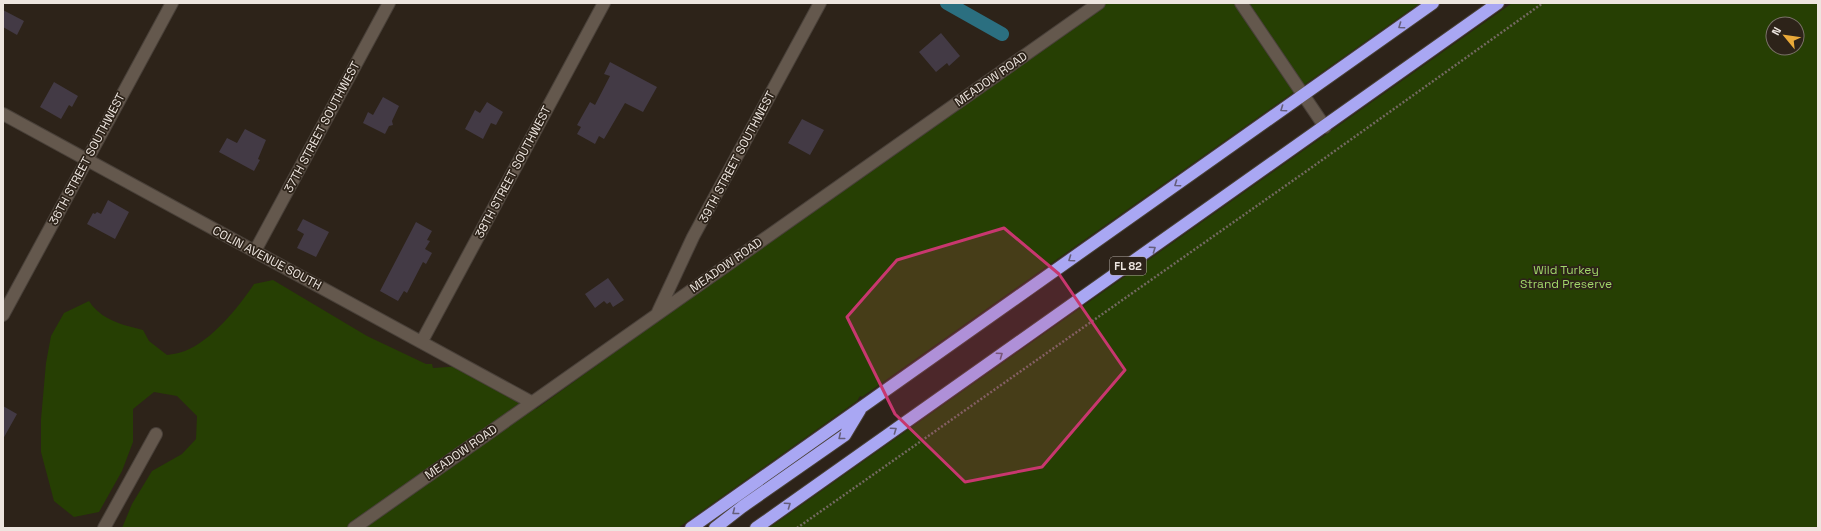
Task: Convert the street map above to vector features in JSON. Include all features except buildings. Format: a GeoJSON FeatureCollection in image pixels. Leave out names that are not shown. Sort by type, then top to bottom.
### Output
{"type":"FeatureCollection","features":[{"type":"Feature","properties":{"kind":"highway"},"geometry":{"type":"LineString","coordinates":[[691,528],[1433,3]]}},
{"type":"Feature","properties":{"kind":"highway","name":"FL 82"},"geometry":{"type":"LineString","coordinates":[[756,528],[1325,127],[1498,3]]}},
{"type":"Feature","properties":{"kind":"highway"},"geometry":{"type":"LineString","coordinates":[[715,528],[742,507],[845,435],[863,406]]}},
{"type":"Feature","properties":{"kind":"street","name":"36TH STREET SOUTHWEST"},"geometry":{"type":"LineString","coordinates":[[3,315],[172,3]]}},
{"type":"Feature","properties":{"kind":"street","name":"37TH STREET SOUTHWEST"},"geometry":{"type":"LineString","coordinates":[[254,251],[389,3]]}},
{"type":"Feature","properties":{"kind":"street","name":"38TH STREET SOUTHWEST"},"geometry":{"type":"LineString","coordinates":[[422,341],[604,3]]}},
{"type":"Feature","properties":{"kind":"street","name":"39TH STREET SOUTHWEST"},"geometry":{"type":"LineString","coordinates":[[657,313],[693,237],[820,3]]}},
{"type":"Feature","properties":{"kind":"street","name":"MEADOW ROAD"},"geometry":{"type":"LineString","coordinates":[[354,528],[657,313],[1099,3]]}},
{"type":"Feature","properties":{"kind":"street"},"geometry":{"type":"LineString","coordinates":[[1241,3],[1325,127]]}},
{"type":"Feature","properties":{"kind":"street","name":"COLIN AVENUE SOUTH"},"geometry":{"type":"LineString","coordinates":[[3,114],[422,341],[531,402]]}},
{"type":"Feature","properties":{"kind":"street"},"geometry":{"type":"LineString","coordinates":[[104,528],[156,434]]}},
{"type":"Feature","properties":{"kind":"path"},"geometry":{"type":"LineString","coordinates":[[797,528],[1302,175],[1543,3]]}},
{"type":"Feature","properties":{"kind":"highlighted area"},"geometry":{"type":"Polygon","coordinates":[[[1004,228],[1059,274],[1125,370],[1042,467],[965,482],[895,414],[847,317],[897,260],[1004,228]]]}},
{"type":"Feature","properties":{"kind":"green space"},"geometry":{"type":"Polygon","coordinates":[[[1100,3],[1420,3],[862,397],[860,396],[857,401],[678,528],[122,528],[132,504],[152,471],[182,454],[196,439],[197,416],[177,396],[154,392],[133,409],[133,442],[122,471],[99,512],[74,517],[54,501],[41,452],[41,419],[46,363],[51,336],[64,313],[89,301],[100,313],[113,321],[143,330],[149,341],[167,355],[185,351],[205,340],[241,303],[254,284],[273,280],[367,336],[426,364],[432,364],[433,368],[463,366],[528,402],[536,409],[1100,3]]]}},
{"type":"Feature","properties":{"kind":"green space","name":"Wild Turkey Strand Preserve"},"geometry":{"type":"Polygon","coordinates":[[[1512,3],[1818,3],[1818,528],[769,528],[1512,3]]]}},
{"type":"Feature","properties":{"kind":"waterway"},"geometry":{"type":"LineString","coordinates":[[947,3],[1002,34]]}}]}
